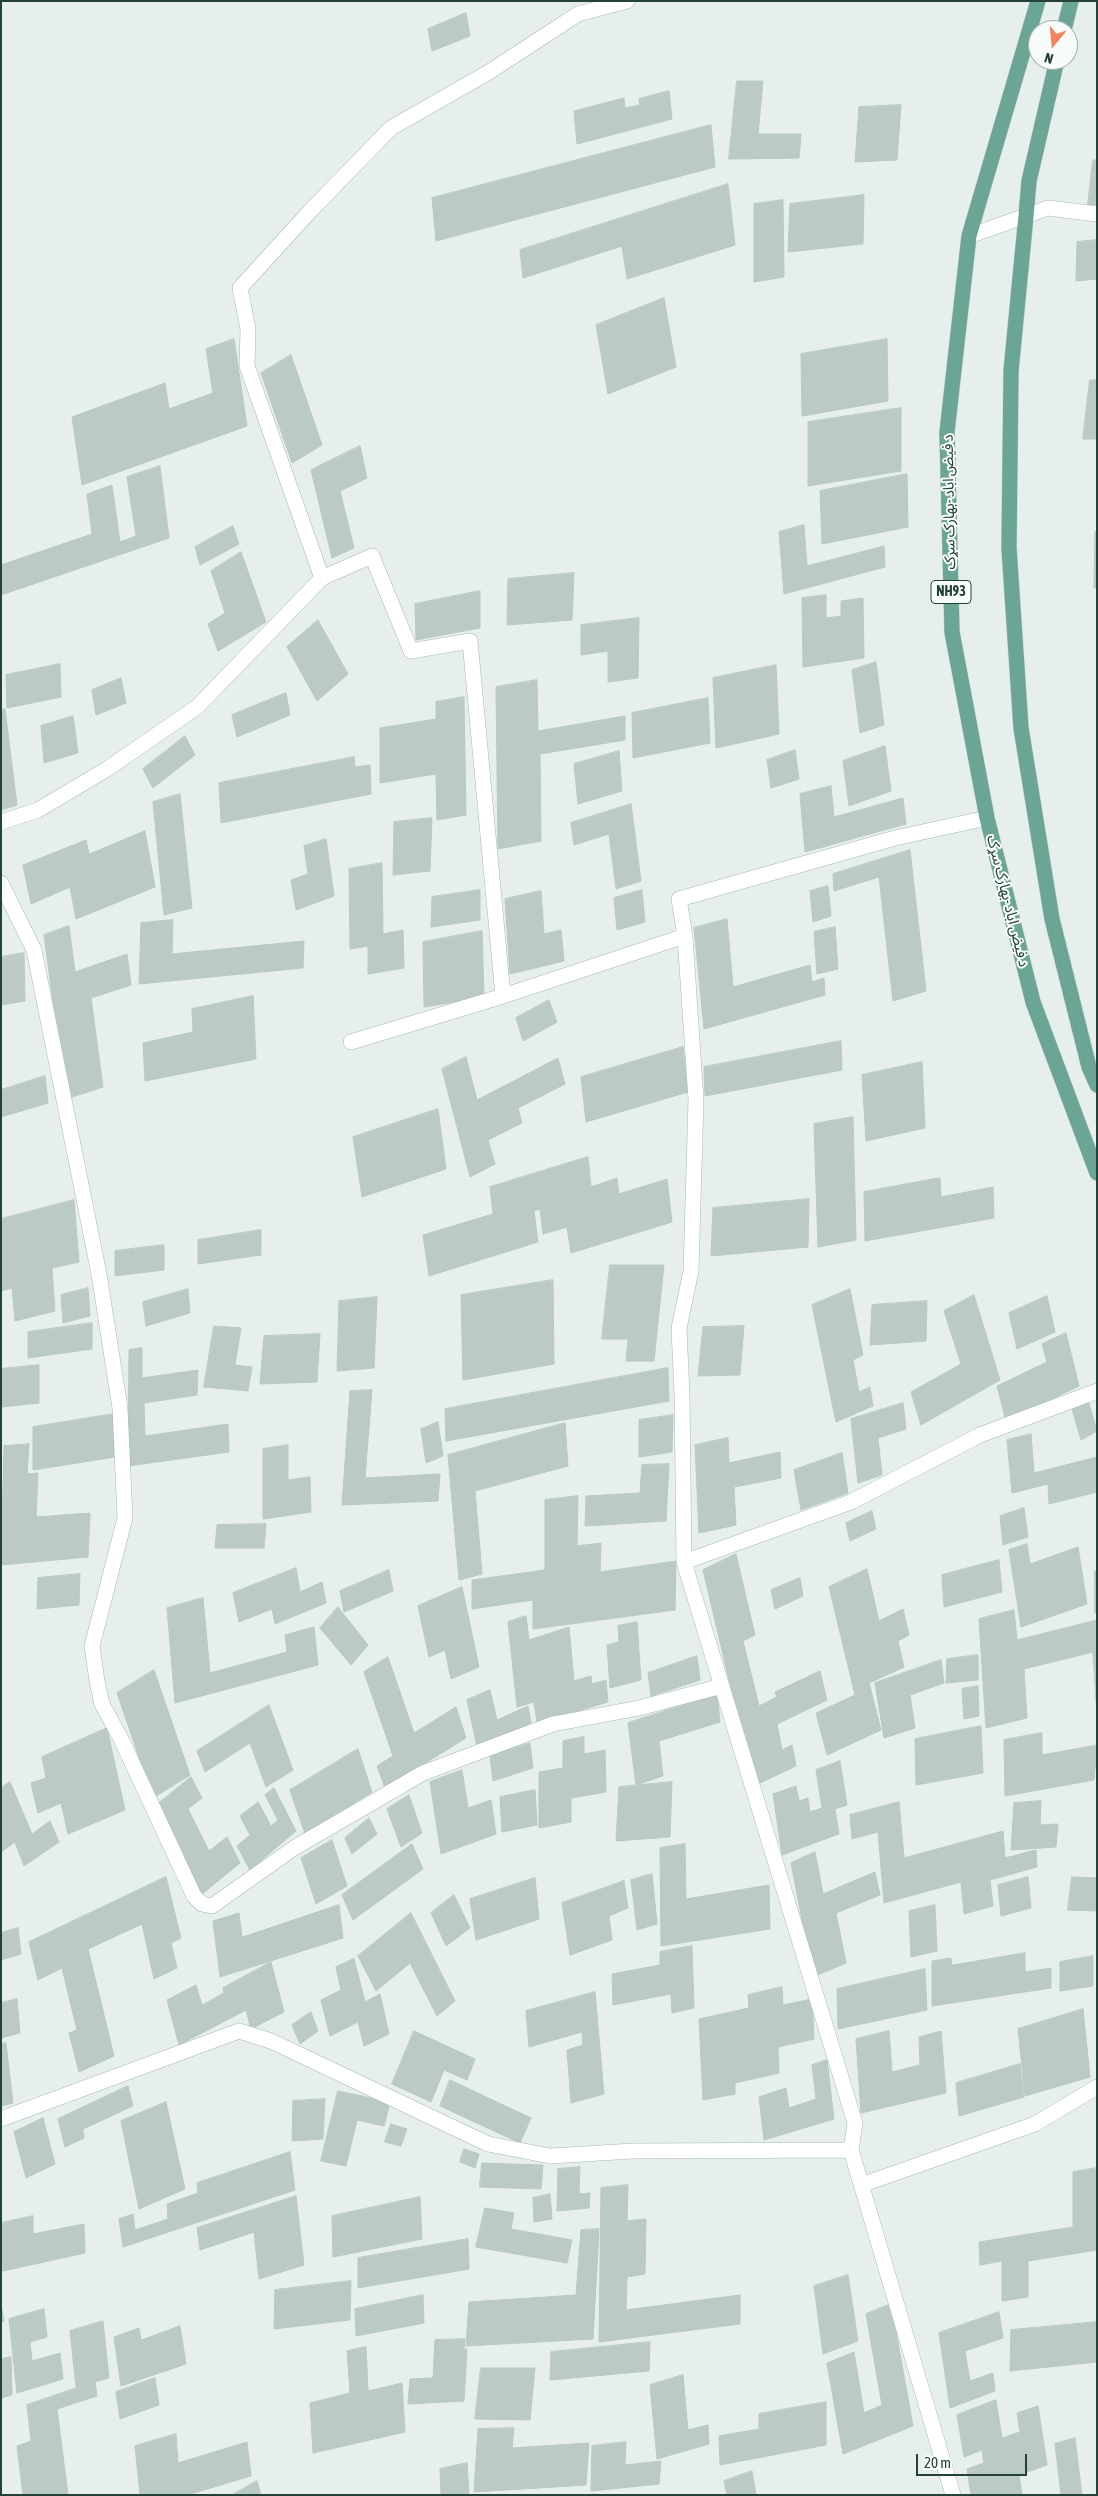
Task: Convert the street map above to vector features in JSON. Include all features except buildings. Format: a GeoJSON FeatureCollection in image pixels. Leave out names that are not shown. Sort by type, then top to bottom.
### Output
{"type":"FeatureCollection","features":[{"type":"Feature","properties":{"kind":"main road","name":"د فیض اباد -بهارک سړک"},"geometry":{"type":"LineString","coordinates":[[1038,1],[969,236],[947,432],[952,632],[987,818],[1033,1002],[1097,1173]]}},
{"type":"Feature","properties":{"kind":"main road"},"geometry":{"type":"LineString","coordinates":[[1066,20],[1071,1]]}},
{"type":"Feature","properties":{"kind":"main road"},"geometry":{"type":"LineString","coordinates":[[1055,70],[1029,181],[1011,371],[1009,548],[1021,728],[1052,919],[1089,1067],[1097,1085]]}},
{"type":"Feature","properties":{"kind":"street"},"geometry":{"type":"LineString","coordinates":[[322,578],[247,366],[248,329],[240,288],[311,210],[391,128],[489,72],[578,14],[627,1]]}},
{"type":"Feature","properties":{"kind":"street"},"geometry":{"type":"LineString","coordinates":[[969,236],[1048,208],[1097,214]]}},
{"type":"Feature","properties":{"kind":"street"},"geometry":{"type":"LineString","coordinates":[[1,822],[38,810],[107,769],[197,707],[322,578],[372,556],[411,651],[470,641],[503,996]]}},
{"type":"Feature","properties":{"kind":"street"},"geometry":{"type":"LineString","coordinates":[[953,2495],[851,2150],[855,2123],[684,1562],[682,1395],[678,1328],[691,1272],[696,1100],[685,936],[679,899],[894,838],[987,818]]}},
{"type":"Feature","properties":{"kind":"street"},"geometry":{"type":"LineString","coordinates":[[1,883],[34,950],[99,1274],[120,1408],[125,1518],[92,1646],[96,1681],[102,1704],[121,1738],[194,1896],[202,1904],[212,1906],[294,1848],[423,1773],[553,1724],[639,1708],[722,1686]]}},
{"type":"Feature","properties":{"kind":"street"},"geometry":{"type":"LineString","coordinates":[[351,1042],[503,996],[685,936]]}},
{"type":"Feature","properties":{"kind":"street"},"geometry":{"type":"LineString","coordinates":[[684,1562],[851,1502],[980,1436],[1097,1391]]}},
{"type":"Feature","properties":{"kind":"street"},"geometry":{"type":"LineString","coordinates":[[1,2119],[239,2031],[271,2041],[488,2144],[550,2156],[633,2151],[851,2150]]}},
{"type":"Feature","properties":{"kind":"street"},"geometry":{"type":"LineString","coordinates":[[861,2185],[1035,2124],[1097,2087]]}}]}
